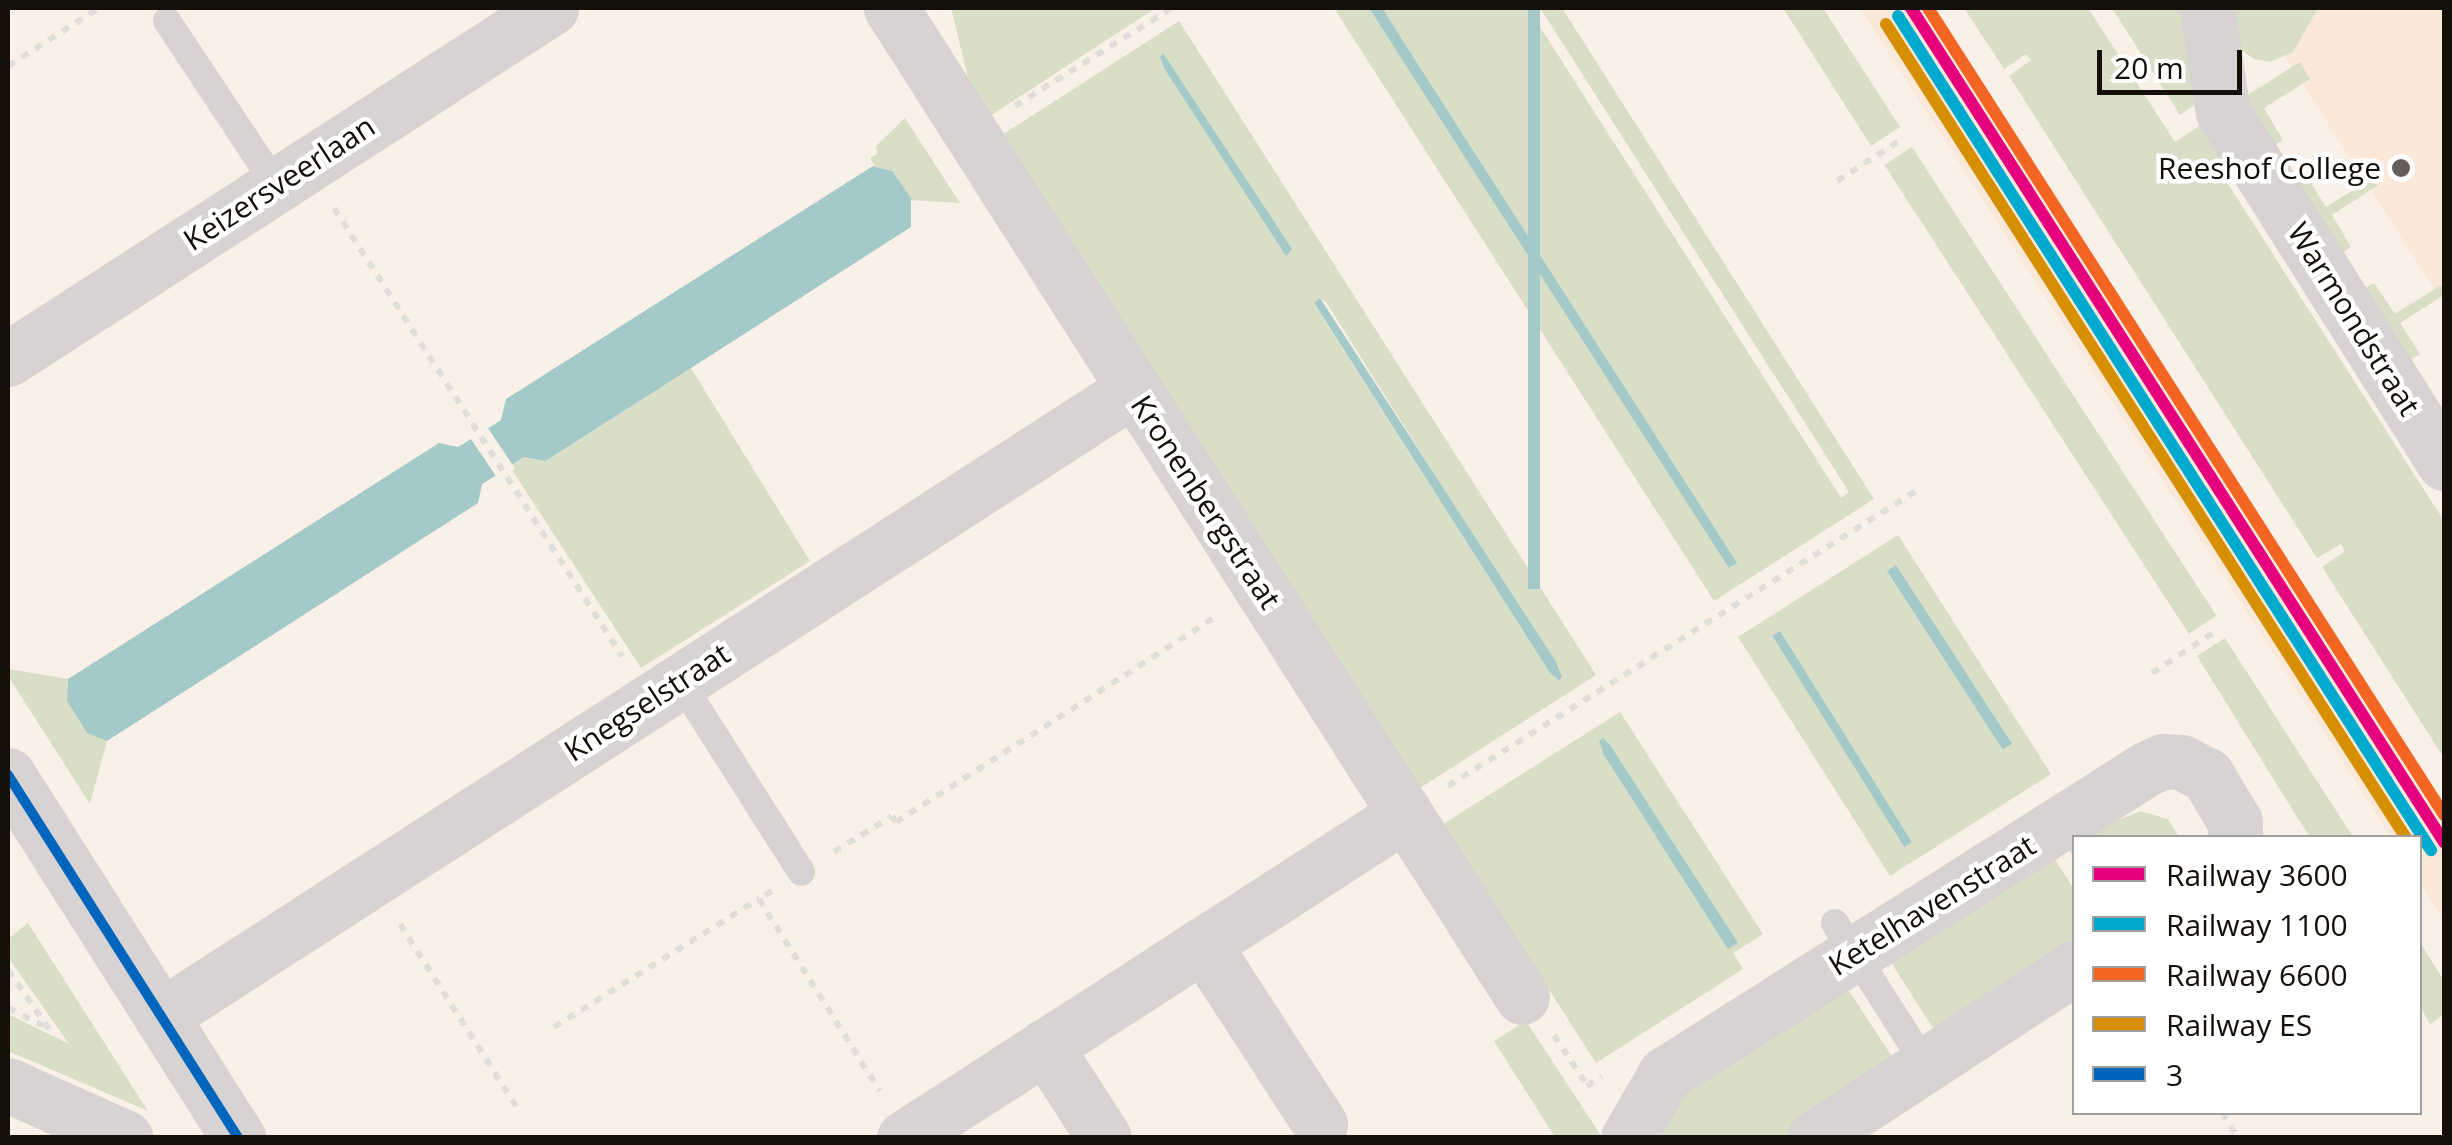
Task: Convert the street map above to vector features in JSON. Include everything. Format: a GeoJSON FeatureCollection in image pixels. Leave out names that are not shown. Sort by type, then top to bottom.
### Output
{"type":"FeatureCollection","features":[{"type":"Feature","properties":{"kind":"street","name":"Keizersveerlaan"},"geometry":{"type":"LineString","coordinates":[[8,359],[551,8]]}},
{"type":"Feature","properties":{"kind":"street","name":"Kronenbergstraat"},"geometry":{"type":"LineString","coordinates":[[891,8],[1522,996]]}},
{"type":"Feature","properties":{"kind":"street","name":"Warmondstraat"},"geometry":{"type":"LineString","coordinates":[[2207,8],[2222,112],[2444,463]]}},
{"type":"Feature","properties":{"kind":"street","name":"Knegselstraat"},"geometry":{"type":"LineString","coordinates":[[161,1016],[1134,389]]}},
{"type":"Feature","properties":{"kind":"street","name":"Ketelhavenstraat"},"geometry":{"type":"LineString","coordinates":[[1628,1138],[1665,1074],[1845,938],[2163,761],[2181,762],[2207,775],[2223,796],[2235,822],[2235,835]]}},
{"type":"Feature","properties":{"kind":"street"},"geometry":{"type":"LineString","coordinates":[[8,775],[238,1138]]}},
{"type":"Feature","properties":{"kind":"street"},"geometry":{"type":"LineString","coordinates":[[906,1136],[1405,814]]}},
{"type":"Feature","properties":{"kind":"street"},"geometry":{"type":"LineString","coordinates":[[1203,944],[1320,1124]]}},
{"type":"Feature","properties":{"kind":"street"},"geometry":{"type":"LineString","coordinates":[[1814,1138],[2072,969]]}},
{"type":"Feature","properties":{"kind":"street"},"geometry":{"type":"LineString","coordinates":[[1045,1046],[1104,1138]]}},
{"type":"Feature","properties":{"kind":"street"},"geometry":{"type":"LineString","coordinates":[[8,1084],[126,1138]]}},
{"type":"Feature","properties":{"kind":"lane"},"geometry":{"type":"LineString","coordinates":[[167,21],[291,175]]}},
{"type":"Feature","properties":{"kind":"lane"},"geometry":{"type":"LineString","coordinates":[[665,690],[801,872]]}},
{"type":"Feature","properties":{"kind":"lane"},"geometry":{"type":"LineString","coordinates":[[1845,938],[1926,1066]]}},
{"type":"Feature","properties":{"kind":"path"},"geometry":{"type":"LineString","coordinates":[[8,66],[99,8]]}},
{"type":"Feature","properties":{"kind":"path"},"geometry":{"type":"LineString","coordinates":[[972,134],[1172,8]]}},
{"type":"Feature","properties":{"kind":"path"},"geometry":{"type":"LineString","coordinates":[[1837,181],[1899,142]]}},
{"type":"Feature","properties":{"kind":"path"},"geometry":{"type":"LineString","coordinates":[[291,175],[465,412],[521,499],[665,690]]}},
{"type":"Feature","properties":{"kind":"path"},"geometry":{"type":"LineString","coordinates":[[1405,814],[1916,491]]}},
{"type":"Feature","properties":{"kind":"path"},"geometry":{"type":"LineString","coordinates":[[554,1027],[892,816],[896,822],[973,773],[970,770],[1261,588]]}},
{"type":"Feature","properties":{"kind":"path"},"geometry":{"type":"LineString","coordinates":[[2152,673],[2213,633]]}},
{"type":"Feature","properties":{"kind":"path"},"geometry":{"type":"LineString","coordinates":[[759,899],[906,1136]]}},
{"type":"Feature","properties":{"kind":"path"},"geometry":{"type":"LineString","coordinates":[[407,935],[518,1109]]}},
{"type":"Feature","properties":{"kind":"path"},"geometry":{"type":"LineString","coordinates":[[8,970],[49,1028],[8,1008]]}},
{"type":"Feature","properties":{"kind":"path"},"geometry":{"type":"LineString","coordinates":[[2224,1115],[2238,1138]]}},
{"type":"Feature","properties":{"kind":"shaded area"},"geometry":{"type":"Polygon","coordinates":[[[1860,8],[1927,8],[2444,818],[2444,922],[2422,885],[2422,835],[2390,835],[1860,8]]]}},
{"type":"Feature","properties":{"kind":"shaded area","name":"Reeshof College"},"geometry":{"type":"Polygon","coordinates":[[[2263,8],[2444,8],[2444,304],[2269,32],[2263,8]]]}},
{"type":"Feature","properties":{"kind":"green space"},"geometry":{"type":"Polygon","coordinates":[[[951,8],[1156,8],[979,123],[951,8]]]}},
{"type":"Feature","properties":{"kind":"green space"},"geometry":{"type":"Polygon","coordinates":[[[1334,8],[1369,8],[1730,568],[1736,563],[1382,8],[1528,8],[1841,498],[1849,492],[1540,8],[1562,8],[1874,499],[1714,601],[1334,8]]]}},
{"type":"Feature","properties":{"kind":"green space"},"geometry":{"type":"Polygon","coordinates":[[[1783,8],[1823,8],[1900,127],[1871,146],[1783,8]]]}},
{"type":"Feature","properties":{"kind":"green space"},"geometry":{"type":"Polygon","coordinates":[[[1964,8],[2088,8],[2175,142],[2206,122],[2235,173],[2226,181],[2444,521],[2444,758],[2322,567],[2345,551],[2341,544],[2317,558],[2009,76],[2031,60],[2026,54],[2004,69],[1964,8]]]}},
{"type":"Feature","properties":{"kind":"green space"},"geometry":{"type":"Polygon","coordinates":[[[2112,8],[2181,8],[2201,101],[2180,115],[2112,8]]]}},
{"type":"Feature","properties":{"kind":"green space"},"geometry":{"type":"Polygon","coordinates":[[[2230,8],[2318,8],[2293,52],[2270,62],[2254,59],[2240,49],[2230,8]]]}},
{"type":"Feature","properties":{"kind":"green space"},"geometry":{"type":"Polygon","coordinates":[[[1179,21],[1596,675],[1420,788],[991,142],[1179,21]],[[1160,57],[1165,70],[1286,256],[1160,57]],[[1320,298],[1314,304],[1550,673],[1562,677],[1326,302],[1320,298]]]}},
{"type":"Feature","properties":{"kind":"green space"},"geometry":{"type":"Polygon","coordinates":[[[2300,62],[2310,79],[2264,108],[2283,140],[2274,145],[2243,98],[2300,62]]]}},
{"type":"Feature","properties":{"kind":"green space"},"geometry":{"type":"Polygon","coordinates":[[[905,118],[960,203],[909,200],[892,171],[875,166],[870,158],[877,154],[876,146],[905,118]]]}},
{"type":"Feature","properties":{"kind":"green space"},"geometry":{"type":"Polygon","coordinates":[[[1912,147],[2216,616],[2189,634],[1884,165],[1912,147]]]}},
{"type":"Feature","properties":{"kind":"green space"},"geometry":{"type":"Polygon","coordinates":[[[2306,175],[2326,207],[2373,178],[2378,185],[2332,215],[2351,247],[2342,253],[2296,182],[2306,175]]]}},
{"type":"Feature","properties":{"kind":"green space"},"geometry":{"type":"Polygon","coordinates":[[[2374,283],[2395,314],[2441,285],[2444,289],[2444,295],[2400,323],[2420,354],[2410,360],[2365,288],[2374,283]]]}},
{"type":"Feature","properties":{"kind":"green space"},"geometry":{"type":"Polygon","coordinates":[[[691,368],[810,561],[641,668],[510,467],[524,457],[547,461],[691,368]]]}},
{"type":"Feature","properties":{"kind":"green space"},"geometry":{"type":"Polygon","coordinates":[[[1898,535],[2051,774],[1890,876],[1738,637],[1898,535]],[[1896,565],[1887,572],[2003,750],[2011,744],[1896,565]]]}},
{"type":"Feature","properties":{"kind":"green space"},"geometry":{"type":"Polygon","coordinates":[[[2225,638],[2352,835],[2309,835],[2197,656],[2225,638]]]}},
{"type":"Feature","properties":{"kind":"green space"},"geometry":{"type":"Polygon","coordinates":[[[8,669],[68,679],[67,701],[87,733],[107,741],[90,804],[8,676],[8,669]]]}},
{"type":"Feature","properties":{"kind":"green space"},"geometry":{"type":"Polygon","coordinates":[[[1620,712],[1763,934],[1733,953],[1743,969],[1596,1063],[1443,824],[1620,712]]]}},
{"type":"Feature","properties":{"kind":"green space"},"geometry":{"type":"Polygon","coordinates":[[[2141,811],[2168,819],[2178,835],[2079,835],[2141,811]]]}},
{"type":"Feature","properties":{"kind":"green space"},"geometry":{"type":"Polygon","coordinates":[[[2072,838],[2072,854],[2064,841],[2072,838]]]}},
{"type":"Feature","properties":{"kind":"green space"},"geometry":{"type":"Polygon","coordinates":[[[2048,849],[2072,886],[2072,954],[1940,1039],[1885,953],[2048,849]]]}},
{"type":"Feature","properties":{"kind":"green space"},"geometry":{"type":"Polygon","coordinates":[[[28,923],[148,1111],[8,1051],[8,1014],[69,1044],[8,957],[8,939],[28,923]]]}},
{"type":"Feature","properties":{"kind":"green space"},"geometry":{"type":"Polygon","coordinates":[[[2422,945],[2444,981],[2444,1014],[2430,1024],[2422,1010],[2422,945]]]}},
{"type":"Feature","properties":{"kind":"green space"},"geometry":{"type":"Polygon","coordinates":[[[1842,980],[1898,1066],[1787,1137],[1647,1138],[1665,1107],[1842,980]]]}},
{"type":"Feature","properties":{"kind":"green space"},"geometry":{"type":"Polygon","coordinates":[[[1526,1021],[1602,1137],[1555,1137],[1494,1041],[1526,1021]]]}},
{"type":"Feature","properties":{"kind":"water"},"geometry":{"type":"Polygon","coordinates":[[[1369,8],[1382,8],[1737,563],[1729,568],[1369,8]]]}},
{"type":"Feature","properties":{"kind":"water"},"geometry":{"type":"Polygon","coordinates":[[[1528,8],[1540,8],[1540,589],[1528,589],[1528,8]]]}},
{"type":"Feature","properties":{"kind":"water"},"geometry":{"type":"Polygon","coordinates":[[[1163,53],[1292,249],[1286,256],[1165,70],[1160,57],[1163,53]]]}},
{"type":"Feature","properties":{"kind":"water"},"geometry":{"type":"Polygon","coordinates":[[[873,166],[892,171],[911,198],[911,227],[546,461],[524,457],[482,484],[478,503],[107,741],[87,733],[67,701],[68,679],[439,443],[458,447],[487,429],[501,420],[506,399],[873,166]]]}},
{"type":"Feature","properties":{"kind":"water"},"geometry":{"type":"Polygon","coordinates":[[[1320,298],[1556,662],[1562,677],[1559,680],[1550,673],[1314,303],[1320,298]]]}},
{"type":"Feature","properties":{"kind":"water"},"geometry":{"type":"Polygon","coordinates":[[[1896,565],[2012,744],[2003,750],[1887,571],[1896,565]]]}},
{"type":"Feature","properties":{"kind":"water"},"geometry":{"type":"Polygon","coordinates":[[[1780,631],[1912,842],[1904,847],[1772,636],[1780,631]]]}},
{"type":"Feature","properties":{"kind":"water"},"geometry":{"type":"Polygon","coordinates":[[[1603,738],[1738,943],[1728,949],[1604,755],[1599,741],[1603,738]]]}},
{"type":"Feature","properties":{"kind":"pier"},"geometry":{"type":"Polygon","coordinates":[[[485,424],[515,469],[499,480],[468,435],[485,424]]]}},
{"type":"Feature","properties":{"kind":"rail line","name":"3600"},"geometry":{"type":"LineString","coordinates":[[1911,8],[2444,842]]}},
{"type":"Feature","properties":{"kind":"rail line","name":"6600"},"geometry":{"type":"LineString","coordinates":[[1928,8],[2444,815]]}},
{"type":"Feature","properties":{"kind":"rail line","name":"1100"},"geometry":{"type":"LineString","coordinates":[[1898,16],[2421,835]]}},
{"type":"Feature","properties":{"kind":"rail line","name":"ES"},"geometry":{"type":"LineString","coordinates":[[1886,24],[2404,835]]}},
{"type":"Feature","properties":{"kind":"rail line","name":"1100"},"geometry":{"type":"LineString","coordinates":[[2422,836],[2431,850]]}},
{"type":"Feature","properties":{"kind":"transit line","name":"3"},"geometry":{"type":"LineString","coordinates":[[8,775],[238,1138]]}},
{"type":"Feature","properties":{"kind":"place","name":"Reeshof College"},"geometry":{"type":"Point","coordinates":[2401,168]}}]}
